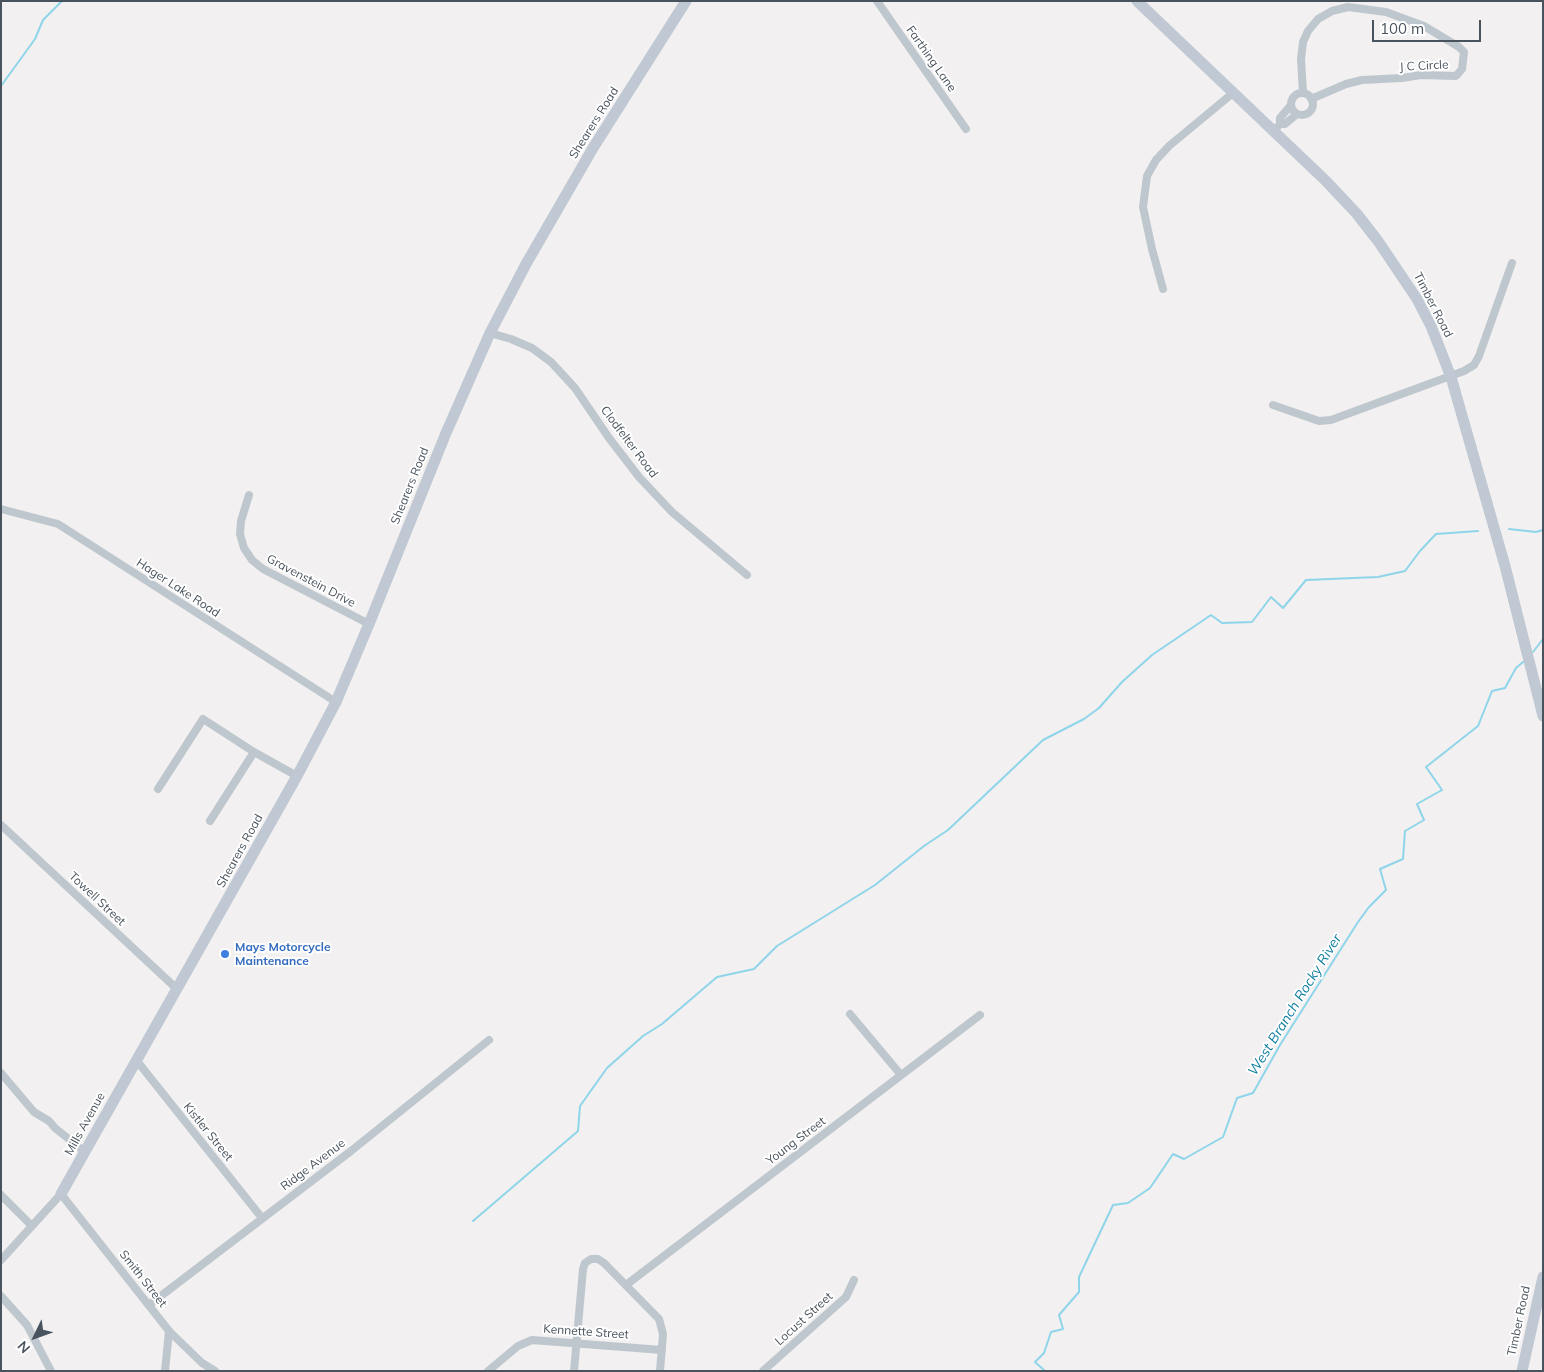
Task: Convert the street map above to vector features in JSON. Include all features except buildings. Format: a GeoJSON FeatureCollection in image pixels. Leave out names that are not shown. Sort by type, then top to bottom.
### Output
{"type":"FeatureCollection","features":[{"type":"Feature","properties":{"kind":"street","name":"Shearers Road"},"geometry":{"type":"LineString","coordinates":[[177,989],[297,776],[336,702],[446,434],[490,333],[526,264],[582,167],[686,1]]}},
{"type":"Feature","properties":{"kind":"street","name":"Farthing Lane"},"geometry":{"type":"LineString","coordinates":[[877,1],[966,129]]}},
{"type":"Feature","properties":{"kind":"street","name":"Timber Road"},"geometry":{"type":"LineString","coordinates":[[1138,1],[1233,93],[1277,128],[1357,214],[1400,272],[1424,312],[1450,377],[1505,566],[1543,714]]}},
{"type":"Feature","properties":{"kind":"street","name":"J C Circle"},"geometry":{"type":"LineString","coordinates":[[1277,128],[1297,114],[1304,115],[1310,111],[1313,104],[1312,99],[1346,84],[1362,80],[1421,75],[1456,76],[1462,69],[1464,52],[1424,26],[1386,12],[1348,7],[1332,11],[1318,19],[1308,31],[1303,42],[1301,59],[1303,93]]}},
{"type":"Feature","properties":{"kind":"street"},"geometry":{"type":"LineString","coordinates":[[1163,289],[1143,207],[1147,176],[1156,160],[1169,146],[1233,93]]}},
{"type":"Feature","properties":{"kind":"street"},"geometry":{"type":"LineString","coordinates":[[1277,128],[1280,118],[1291,106],[1294,96],[1303,93],[1308,94],[1312,99]]}},
{"type":"Feature","properties":{"kind":"street"},"geometry":{"type":"LineString","coordinates":[[1291,106],[1297,114]]}},
{"type":"Feature","properties":{"kind":"street"},"geometry":{"type":"LineString","coordinates":[[1273,405],[1312,419],[1331,420],[1450,377],[1474,365],[1479,356],[1512,263]]}},
{"type":"Feature","properties":{"kind":"street","name":"Clodfelter Road"},"geometry":{"type":"LineString","coordinates":[[490,333],[532,348],[551,362],[575,388],[609,438],[639,476],[672,512],[747,575]]}},
{"type":"Feature","properties":{"kind":"street","name":"Gravenstein Drive"},"geometry":{"type":"LineString","coordinates":[[249,495],[241,520],[240,534],[244,548],[252,560],[262,568],[369,624]]}},
{"type":"Feature","properties":{"kind":"street","name":"Hager Lake Road"},"geometry":{"type":"LineString","coordinates":[[1,509],[58,524],[336,702]]}},
{"type":"Feature","properties":{"kind":"street"},"geometry":{"type":"LineString","coordinates":[[158,789],[203,719],[254,752],[297,776]]}},
{"type":"Feature","properties":{"kind":"street"},"geometry":{"type":"LineString","coordinates":[[210,821],[254,752]]}},
{"type":"Feature","properties":{"kind":"street","name":"Towell Street"},"geometry":{"type":"LineString","coordinates":[[1,825],[177,989]]}},
{"type":"Feature","properties":{"kind":"street","name":"Mills Avenue"},"geometry":{"type":"LineString","coordinates":[[1,1260],[61,1194],[177,989]]}},
{"type":"Feature","properties":{"kind":"street"},"geometry":{"type":"LineString","coordinates":[[850,1014],[901,1075]]}},
{"type":"Feature","properties":{"kind":"street","name":"Young Street"},"geometry":{"type":"LineString","coordinates":[[626,1285],[980,1015]]}},
{"type":"Feature","properties":{"kind":"street","name":"Ridge Avenue"},"geometry":{"type":"LineString","coordinates":[[149,1305],[351,1151],[489,1040]]}},
{"type":"Feature","properties":{"kind":"street","name":"Kistler Street"},"geometry":{"type":"LineString","coordinates":[[137,1061],[262,1218]]}},
{"type":"Feature","properties":{"kind":"street"},"geometry":{"type":"LineString","coordinates":[[1,1074],[34,1112],[49,1121],[55,1128],[86,1152]]}},
{"type":"Feature","properties":{"kind":"street","name":"Smith Street"},"geometry":{"type":"LineString","coordinates":[[61,1194],[169,1331],[202,1363],[215,1371]]}},
{"type":"Feature","properties":{"kind":"street"},"geometry":{"type":"LineString","coordinates":[[1,1195],[32,1226]]}},
{"type":"Feature","properties":{"kind":"street"},"geometry":{"type":"LineString","coordinates":[[574,1371],[583,1269],[585,1263],[591,1259],[598,1259],[658,1318],[663,1334],[660,1371]]}},
{"type":"Feature","properties":{"kind":"street","name":"Timber Road"},"geometry":{"type":"LineString","coordinates":[[1522,1371],[1543,1277]]}},
{"type":"Feature","properties":{"kind":"street","name":"Locust Street"},"geometry":{"type":"LineString","coordinates":[[762,1371],[846,1297],[854,1280]]}},
{"type":"Feature","properties":{"kind":"street"},"geometry":{"type":"LineString","coordinates":[[1,1296],[27,1325],[51,1371]]}},
{"type":"Feature","properties":{"kind":"street"},"geometry":{"type":"LineString","coordinates":[[165,1371],[169,1331]]}},
{"type":"Feature","properties":{"kind":"street","name":"Kennette Street"},"geometry":{"type":"LineString","coordinates":[[488,1371],[518,1346],[532,1340],[662,1350]]}},
{"type":"Feature","properties":{"kind":"waterway"},"geometry":{"type":"LineString","coordinates":[[1,86],[35,39],[43,20],[62,1]]}},
{"type":"Feature","properties":{"kind":"waterway"},"geometry":{"type":"LineString","coordinates":[[1509,529],[1536,532],[1543,530]]}},
{"type":"Feature","properties":{"kind":"waterway"},"geometry":{"type":"LineString","coordinates":[[473,1221],[578,1131],[580,1106],[607,1068],[643,1036],[662,1024],[717,977],[754,969],[777,946],[875,885],[924,846],[948,830],[1043,740],[1084,719],[1099,708],[1122,682],[1152,655],[1211,615],[1222,623],[1252,622],[1271,597],[1283,608],[1306,580],[1378,577],[1405,571],[1436,534],[1478,531]]}},
{"type":"Feature","properties":{"kind":"waterway","name":"West Branch Rocky River"},"geometry":{"type":"LineString","coordinates":[[1533,652],[1543,639]]}},
{"type":"Feature","properties":{"kind":"waterway","name":"West Branch Rocky River"},"geometry":{"type":"LineString","coordinates":[[1045,1371],[1035,1362],[1044,1353],[1051,1332],[1063,1329],[1059,1315],[1079,1292],[1079,1277],[1113,1205],[1128,1203],[1150,1188],[1173,1154],[1184,1159],[1223,1137],[1237,1098],[1253,1093],[1280,1045],[1358,922],[1369,907],[1386,890],[1380,869],[1403,859],[1405,831],[1424,820],[1417,804],[1442,790],[1426,767],[1478,726],[1492,691],[1505,688],[1516,668],[1523,662]]}},
{"type":"Feature","properties":{"kind":"place","name":"Mays Motorcycle Maintenance"},"geometry":{"type":"Point","coordinates":[225,954]}}]}
